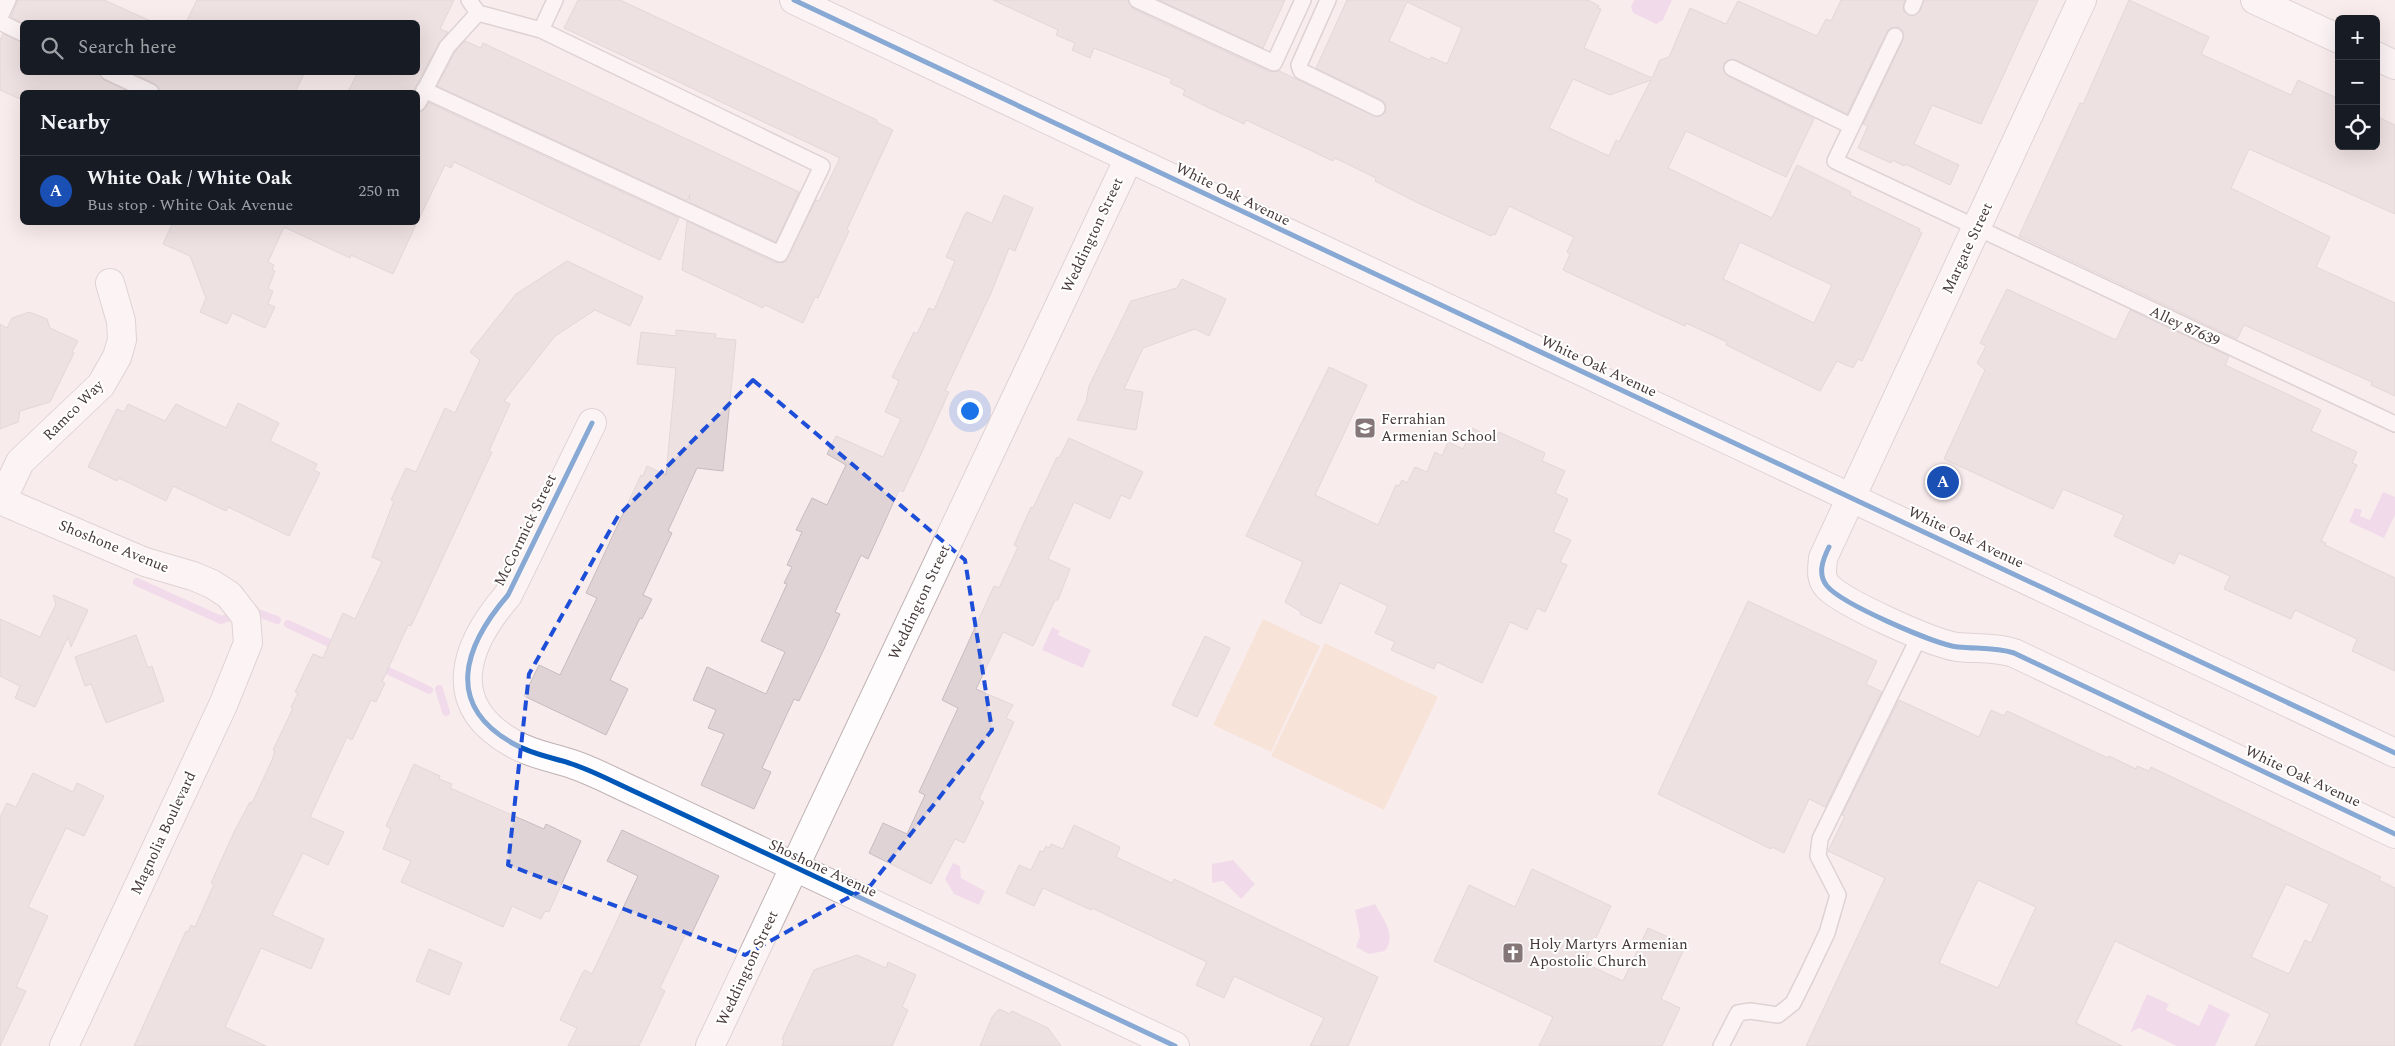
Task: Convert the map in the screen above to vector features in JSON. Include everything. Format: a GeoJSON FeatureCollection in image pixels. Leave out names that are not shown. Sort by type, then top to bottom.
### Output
{"type":"FeatureCollection","features":[{"type":"Feature","properties":{"kind":"street","name":"White Oak Avenue"},"geometry":{"type":"LineString","coordinates":[[794,0],[1272,227],[2395,752]]}},
{"type":"Feature","properties":{"kind":"street","name":"Margate Street"},"geometry":{"type":"LineString","coordinates":[[1852,497],[2082,0]]}},
{"type":"Feature","properties":{"kind":"street"},"geometry":{"type":"LineString","coordinates":[[2255,0],[2335,37]]}},
{"type":"Feature","properties":{"kind":"street"},"geometry":{"type":"LineString","coordinates":[[2380,58],[2395,65]]}},
{"type":"Feature","properties":{"kind":"street","name":"Weddington Street"},"geometry":{"type":"LineString","coordinates":[[710,1046],[1129,158]]}},
{"type":"Feature","properties":{"kind":"street","name":"Ramco Way"},"geometry":{"type":"LineString","coordinates":[[1,500],[20,462],[101,386],[118,357],[122,340],[121,321],[110,283]]}},
{"type":"Feature","properties":{"kind":"street","name":"McCormick Street"},"geometry":{"type":"LineString","coordinates":[[471,702],[467,677],[468,663],[474,648],[488,618],[508,595],[592,423]]}},
{"type":"Feature","properties":{"kind":"street","name":"White Oak Avenue"},"geometry":{"type":"LineString","coordinates":[[1852,497],[1823,558],[1821,573],[1827,586],[1843,599],[1920,635],[1957,647],[1998,648],[2014,653],[2395,834]]}},
{"type":"Feature","properties":{"kind":"street","name":"Shoshone Avenue"},"geometry":{"type":"LineString","coordinates":[[1,500],[145,562],[193,576],[212,584],[229,595],[246,617]]}},
{"type":"Feature","properties":{"kind":"street","name":"Magnolia Boulevard"},"geometry":{"type":"LineString","coordinates":[[64,1046],[223,705],[248,643],[246,617]]}},
{"type":"Feature","properties":{"kind":"street","name":"Shoshone Avenue"},"geometry":{"type":"LineString","coordinates":[[471,702],[488,725],[514,744],[542,756],[573,764],[793,868],[1142,1039],[1175,1046]]}},
{"type":"Feature","properties":{"kind":"lane"},"geometry":{"type":"LineString","coordinates":[[0,17],[8,0]]}},
{"type":"Feature","properties":{"kind":"lane"},"geometry":{"type":"LineString","coordinates":[[469,0],[478,14],[541,30],[822,166],[780,254],[421,96],[446,47],[478,14]]}},
{"type":"Feature","properties":{"kind":"lane"},"geometry":{"type":"LineString","coordinates":[[541,30],[555,0]]}},
{"type":"Feature","properties":{"kind":"lane"},"geometry":{"type":"LineString","coordinates":[[1137,0],[1274,63],[1303,0]]}},
{"type":"Feature","properties":{"kind":"lane"},"geometry":{"type":"LineString","coordinates":[[1328,0],[1300,64],[1302,71],[1378,108]]}},
{"type":"Feature","properties":{"kind":"lane"},"geometry":{"type":"LineString","coordinates":[[0,22],[20,32]]}},
{"type":"Feature","properties":{"kind":"lane"},"geometry":{"type":"LineString","coordinates":[[1732,68],[1851,126],[1895,36]]}},
{"type":"Feature","properties":{"kind":"lane"},"geometry":{"type":"LineString","coordinates":[[114,75],[146,90]]}},
{"type":"Feature","properties":{"kind":"lane","name":"Alley 87639"},"geometry":{"type":"LineString","coordinates":[[1851,126],[1835,161],[1976,229],[2395,424]]}},
{"type":"Feature","properties":{"kind":"lane"},"geometry":{"type":"LineString","coordinates":[[1721,1046],[1738,1014],[1750,1011],[1778,1014],[1793,1003],[1808,975],[1827,934],[1838,895],[1818,856],[1820,839],[1920,635]]}},
{"type":"Feature","properties":{"kind":"highlighted area"},"geometry":{"type":"Polygon","coordinates":[[[753,380],[965,560],[992,730],[871,885],[745,955],[508,865],[529,674],[618,516],[753,380]]]}},
{"type":"Feature","properties":{"kind":"shaded area"},"geometry":{"type":"Polygon","coordinates":[[[1634,0],[1672,0],[1663,20],[1656,24],[1633,13],[1631,7],[1634,0]]]}},
{"type":"Feature","properties":{"kind":"shaded area"},"geometry":{"type":"Polygon","coordinates":[[[2383,492],[2395,497],[2395,515],[2384,538],[2349,522],[2355,508],[2362,510],[2360,516],[2370,520],[2383,492]]]}},
{"type":"Feature","properties":{"kind":"shaded area"},"geometry":{"type":"Polygon","coordinates":[[[1263,619],[1320,646],[1271,752],[1213,725],[1263,619]]]}},
{"type":"Feature","properties":{"kind":"shaded area"},"geometry":{"type":"Polygon","coordinates":[[[1052,627],[1060,631],[1058,635],[1091,650],[1083,668],[1042,650],[1052,627]]]}},
{"type":"Feature","properties":{"kind":"shaded area"},"geometry":{"type":"Polygon","coordinates":[[[1325,643],[1438,697],[1384,810],[1271,756],[1325,643]]]}},
{"type":"Feature","properties":{"kind":"shaded area"},"geometry":{"type":"Polygon","coordinates":[[[1233,860],[1255,884],[1241,899],[1223,881],[1212,883],[1212,864],[1233,860]]]}},
{"type":"Feature","properties":{"kind":"shaded area"},"geometry":{"type":"Polygon","coordinates":[[[953,863],[960,866],[961,878],[985,891],[979,905],[954,894],[945,879],[953,863]]]}},
{"type":"Feature","properties":{"kind":"shaded area"},"geometry":{"type":"Polygon","coordinates":[[[1375,904],[1388,927],[1390,939],[1385,951],[1369,954],[1356,947],[1360,936],[1355,910],[1375,904]]]}},
{"type":"Feature","properties":{"kind":"shaded area"},"geometry":{"type":"Polygon","coordinates":[[[2147,994],[2169,1004],[2166,1010],[2199,1026],[2209,1004],[2230,1014],[2215,1046],[2177,1046],[2139,1028],[2130,1033],[2147,994]]]}},
{"type":"Feature","properties":{"kind":"building"},"geometry":{"type":"Polygon","coordinates":[[[18,0],[104,0],[149,20],[20,20],[20,22],[11,17],[18,0]]]}},
{"type":"Feature","properties":{"kind":"building"},"geometry":{"type":"Polygon","coordinates":[[[197,0],[454,0],[440,29],[448,32],[439,43],[414,90],[349,90],[356,75],[420,75],[420,20],[187,20],[197,0]]]}},
{"type":"Feature","properties":{"kind":"building"},"geometry":{"type":"Polygon","coordinates":[[[578,0],[620,0],[877,120],[876,122],[893,130],[847,229],[849,231],[818,298],[815,297],[803,323],[765,305],[763,308],[682,270],[687,221],[776,263],[785,262],[816,200],[819,201],[840,158],[564,28],[578,0]]]}},
{"type":"Feature","properties":{"kind":"building"},"geometry":{"type":"Polygon","coordinates":[[[993,0],[1128,0],[1133,9],[1270,72],[1279,71],[1377,117],[1386,112],[1385,103],[1382,100],[1316,68],[1347,0],[1588,0],[1601,9],[1584,48],[1652,78],[1660,60],[1669,57],[1690,8],[1726,24],[1738,1],[1817,36],[1826,19],[1831,21],[1841,0],[1905,0],[1904,12],[1913,16],[1920,11],[1924,0],[2038,0],[1981,124],[1932,105],[1914,144],[1959,165],[1950,185],[1905,164],[1904,166],[1892,160],[1891,163],[1858,148],[1868,126],[1863,124],[1903,40],[1903,31],[1899,27],[1890,28],[1887,32],[1847,114],[1736,60],[1731,59],[1724,63],[1723,69],[1728,76],[1814,119],[1786,177],[1686,131],[1668,168],[1772,218],[1797,165],[1851,192],[1850,195],[1920,229],[1919,231],[1922,233],[1862,361],[1858,359],[1853,368],[1837,361],[1820,391],[1726,345],[1727,342],[1686,323],[1685,326],[1563,270],[1570,254],[1567,252],[1574,237],[1509,206],[1495,235],[1491,236],[1418,203],[1375,181],[1376,178],[1335,158],[1333,161],[1246,120],[1244,124],[1207,107],[1183,95],[1185,90],[1170,83],[1172,79],[1094,48],[1090,58],[1072,50],[1075,43],[1056,35],[1058,30],[993,0]],[[1407,2],[1389,41],[1430,60],[1431,57],[1447,64],[1462,28],[1407,2]],[[1573,79],[1549,128],[1609,156],[1616,140],[1619,142],[1651,80],[1610,95],[1573,79]],[[1740,242],[1723,279],[1814,323],[1832,285],[1740,242]]]}},
{"type":"Feature","properties":{"kind":"building"},"geometry":{"type":"Polygon","coordinates":[[[1159,0],[1285,0],[1263,48],[1159,0]]]}},
{"type":"Feature","properties":{"kind":"building"},"geometry":{"type":"Polygon","coordinates":[[[2129,0],[2209,37],[2201,54],[2291,95],[2298,80],[2335,97],[2335,150],[2380,150],[2380,118],[2395,125],[2395,214],[2249,149],[2231,188],[2330,237],[2316,267],[2395,303],[2395,396],[2371,385],[2372,382],[2244,325],[2237,339],[2019,236],[2080,103],[2083,104],[2129,0]]]}},
{"type":"Feature","properties":{"kind":"building"},"geometry":{"type":"Polygon","coordinates":[[[3,34],[20,41],[20,75],[101,75],[104,80],[126,90],[20,90],[20,99],[0,90],[0,40],[3,34]]]}},
{"type":"Feature","properties":{"kind":"building"},"geometry":{"type":"Polygon","coordinates":[[[465,41],[481,48],[483,43],[799,192],[776,242],[689,202],[690,194],[687,201],[437,86],[455,52],[465,41]]]}},
{"type":"Feature","properties":{"kind":"building"},"geometry":{"type":"Polygon","coordinates":[[[137,75],[304,75],[296,90],[159,90],[155,84],[137,75]]]}},
{"type":"Feature","properties":{"kind":"building"},"geometry":{"type":"Polygon","coordinates":[[[429,103],[679,218],[660,260],[454,162],[451,168],[445,165],[420,217],[420,112],[423,111],[429,103]]]}},
{"type":"Feature","properties":{"kind":"building"},"geometry":{"type":"Polygon","coordinates":[[[1004,195],[1033,208],[1015,251],[1009,248],[991,293],[945,391],[949,392],[903,492],[899,490],[868,559],[861,555],[835,612],[840,614],[824,649],[799,701],[794,699],[762,768],[771,772],[754,809],[701,785],[724,734],[708,728],[716,710],[693,700],[707,667],[766,694],[785,652],[761,641],[787,584],[784,583],[792,567],[787,565],[802,532],[796,530],[812,498],[827,505],[846,465],[827,454],[836,436],[883,457],[901,419],[885,412],[899,381],[892,377],[914,332],[917,334],[929,308],[934,310],[955,261],[946,257],[965,214],[967,212],[992,223],[1004,195]]]}},
{"type":"Feature","properties":{"kind":"building"},"geometry":{"type":"Polygon","coordinates":[[[172,225],[416,225],[393,274],[351,255],[350,258],[284,227],[268,262],[274,265],[272,270],[275,271],[268,289],[273,291],[268,304],[275,307],[265,328],[232,313],[227,324],[200,312],[206,298],[190,256],[163,244],[172,225]]]}},
{"type":"Feature","properties":{"kind":"building"},"geometry":{"type":"Polygon","coordinates":[[[567,261],[643,297],[630,326],[595,310],[555,336],[504,401],[510,404],[489,451],[492,452],[411,626],[408,625],[382,682],[385,683],[376,702],[371,700],[352,740],[347,737],[310,817],[344,832],[328,865],[303,853],[272,915],[324,939],[311,969],[261,948],[225,1027],[266,1046],[134,1046],[186,931],[188,932],[191,925],[195,927],[214,884],[211,883],[235,830],[250,802],[252,803],[272,760],[275,751],[273,750],[293,708],[291,707],[298,693],[295,692],[313,654],[323,658],[343,613],[355,619],[382,562],[372,557],[394,501],[391,500],[406,468],[416,472],[445,408],[455,413],[480,360],[470,352],[516,294],[567,261]]]}},
{"type":"Feature","properties":{"kind":"building"},"geometry":{"type":"Polygon","coordinates":[[[1182,279],[1226,299],[1209,336],[1195,329],[1143,348],[1124,389],[1143,392],[1136,430],[1077,420],[1086,402],[1089,386],[1131,301],[1177,288],[1182,279]]]}},
{"type":"Feature","properties":{"kind":"building"},"geometry":{"type":"Polygon","coordinates":[[[2007,289],[2116,340],[2130,310],[2229,356],[2225,365],[2321,410],[2311,431],[2357,452],[2352,463],[2357,465],[2321,541],[2326,543],[2325,545],[2395,578],[2395,671],[2352,651],[2357,639],[2295,610],[2291,619],[2224,589],[2230,576],[2179,553],[2174,564],[2114,536],[2124,515],[2063,489],[2053,509],[1944,459],[1985,370],[1977,363],[1986,346],[1980,343],[2007,289]]]}},
{"type":"Feature","properties":{"kind":"building"},"geometry":{"type":"Polygon","coordinates":[[[29,312],[47,319],[50,328],[78,341],[50,402],[20,411],[18,422],[0,429],[0,324],[7,328],[12,318],[29,312]]]}},
{"type":"Feature","properties":{"kind":"building"},"geometry":{"type":"Polygon","coordinates":[[[676,330],[716,334],[715,338],[736,340],[723,471],[697,468],[668,531],[672,533],[643,595],[652,599],[642,619],[640,618],[610,680],[628,689],[606,735],[524,696],[539,665],[560,675],[597,598],[586,593],[641,475],[643,476],[647,466],[666,475],[676,368],[637,364],[641,332],[676,336],[676,330]]]}},
{"type":"Feature","properties":{"kind":"building"},"geometry":{"type":"Polygon","coordinates":[[[1329,367],[1367,385],[1315,495],[1378,525],[1396,485],[1399,486],[1402,480],[1407,483],[1415,467],[1427,472],[1435,452],[1442,456],[1448,442],[1463,449],[1472,428],[1495,439],[1499,432],[1545,453],[1542,461],[1565,471],[1555,493],[1568,499],[1553,532],[1571,540],[1560,562],[1567,565],[1545,612],[1537,608],[1527,630],[1510,622],[1482,683],[1437,662],[1434,669],[1391,650],[1395,642],[1375,633],[1388,606],[1340,583],[1321,624],[1300,614],[1301,612],[1285,602],[1303,562],[1246,536],[1329,367]]]}},
{"type":"Feature","properties":{"kind":"building"},"geometry":{"type":"Polygon","coordinates":[[[238,403],[279,423],[270,441],[317,464],[314,470],[320,473],[289,536],[228,507],[226,511],[173,486],[166,501],[119,478],[117,481],[88,467],[117,409],[124,412],[128,404],[165,421],[176,404],[226,428],[238,403]]]}},
{"type":"Feature","properties":{"kind":"building"},"geometry":{"type":"Polygon","coordinates":[[[1069,438],[1143,472],[1130,499],[1121,495],[1110,519],[1074,502],[1048,559],[1070,569],[1058,600],[1055,600],[1033,646],[1003,632],[976,689],[1013,705],[1006,718],[1014,722],[979,799],[984,802],[964,843],[955,839],[931,884],[869,853],[883,823],[907,834],[925,795],[919,792],[958,708],[942,700],[994,586],[999,588],[1018,547],[1014,545],[1031,507],[1033,508],[1057,457],[1059,458],[1069,438]]]}},
{"type":"Feature","properties":{"kind":"building"},"geometry":{"type":"Polygon","coordinates":[[[53,595],[88,610],[71,647],[68,637],[35,707],[15,698],[20,686],[0,676],[0,619],[40,637],[56,604],[53,595]]]}},
{"type":"Feature","properties":{"kind":"building"},"geometry":{"type":"Polygon","coordinates":[[[1748,601],[1877,661],[1866,684],[1882,692],[1825,807],[1809,799],[1784,853],[1772,847],[1771,849],[1658,794],[1748,601]]]}},
{"type":"Feature","properties":{"kind":"building"},"geometry":{"type":"Polygon","coordinates":[[[136,635],[148,668],[152,666],[164,701],[106,723],[91,684],[85,686],[75,657],[136,635]]]}},
{"type":"Feature","properties":{"kind":"building"},"geometry":{"type":"Polygon","coordinates":[[[1205,636],[1230,648],[1197,717],[1172,705],[1205,636]]]}},
{"type":"Feature","properties":{"kind":"building"},"geometry":{"type":"Polygon","coordinates":[[[1899,700],[1979,737],[1991,710],[2004,716],[2007,711],[2136,769],[2137,766],[2149,771],[2151,767],[2381,877],[2379,880],[2395,888],[2395,1046],[2255,1046],[2270,1014],[2115,941],[2076,1023],[2122,1046],[1806,1046],[1885,878],[1828,851],[1845,816],[1842,815],[1899,700]],[[1978,880],[1939,963],[1998,988],[2036,907],[1978,880]],[[2286,884],[2251,957],[2289,974],[2305,940],[2311,943],[2329,904],[2286,884]]]}},
{"type":"Feature","properties":{"kind":"building"},"geometry":{"type":"Polygon","coordinates":[[[414,764],[440,776],[439,779],[452,784],[450,788],[544,829],[546,824],[581,841],[549,912],[545,911],[541,919],[512,906],[503,927],[401,882],[411,861],[383,849],[391,829],[386,826],[414,764]]]}},
{"type":"Feature","properties":{"kind":"building"},"geometry":{"type":"Polygon","coordinates":[[[33,773],[73,792],[77,783],[104,796],[84,836],[66,828],[28,907],[48,916],[16,987],[26,991],[0,1046],[0,817],[7,803],[16,807],[33,773]]]}},
{"type":"Feature","properties":{"kind":"building"},"geometry":{"type":"Polygon","coordinates":[[[1074,825],[1120,847],[1116,857],[1172,883],[1174,879],[1378,977],[1348,1046],[1310,1046],[1324,1018],[1234,976],[1224,998],[1196,985],[1207,962],[1092,908],[1091,910],[1043,888],[1034,906],[1006,893],[1019,865],[1031,870],[1040,851],[1043,852],[1046,846],[1049,848],[1051,844],[1063,849],[1074,825]]]}},
{"type":"Feature","properties":{"kind":"building"},"geometry":{"type":"Polygon","coordinates":[[[622,830],[719,876],[690,937],[685,935],[660,988],[665,991],[639,1046],[568,1046],[577,1028],[560,1020],[583,972],[585,970],[592,974],[638,876],[607,861],[622,830]]]}},
{"type":"Feature","properties":{"kind":"building","name":"Holy Martyrs Armenian Apostolic Church"},"geometry":{"type":"Polygon","coordinates":[[[1532,869],[1611,906],[1584,963],[1623,981],[1648,928],[1686,945],[1661,999],[1680,1008],[1662,1046],[1539,1046],[1553,1017],[1434,961],[1469,885],[1515,907],[1532,869]]]}},
{"type":"Feature","properties":{"kind":"building"},"geometry":{"type":"Polygon","coordinates":[[[429,949],[462,963],[449,995],[416,981],[429,949]]]}},
{"type":"Feature","properties":{"kind":"building"},"geometry":{"type":"Polygon","coordinates":[[[857,955],[886,968],[888,962],[916,975],[902,1007],[908,1010],[892,1046],[782,1046],[784,1040],[782,1039],[814,970],[857,955]]]}},
{"type":"Feature","properties":{"kind":"building"},"geometry":{"type":"Polygon","coordinates":[[[999,1009],[1010,1014],[1012,1011],[1048,1028],[1061,1046],[980,1046],[992,1017],[999,1009]]]}},
{"type":"Feature","properties":{"kind":"waterway"},"geometry":{"type":"LineString","coordinates":[[137,582],[221,620],[239,614]]}},
{"type":"Feature","properties":{"kind":"waterway"},"geometry":{"type":"LineString","coordinates":[[250,610],[277,620]]}},
{"type":"Feature","properties":{"kind":"waterway"},"geometry":{"type":"LineString","coordinates":[[288,624],[338,647]]}},
{"type":"Feature","properties":{"kind":"waterway"},"geometry":{"type":"LineString","coordinates":[[378,666],[429,690]]}},
{"type":"Feature","properties":{"kind":"waterway"},"geometry":{"type":"LineString","coordinates":[[439,689],[446,712]]}},
{"type":"Feature","properties":{"kind":"cycle path"},"geometry":{"type":"LineString","coordinates":[[794,0],[2395,753]]}},
{"type":"Feature","properties":{"kind":"cycle path"},"geometry":{"type":"LineString","coordinates":[[592,423],[508,595],[480,634],[472,654],[468,674],[469,693],[477,711],[492,728],[521,748],[572,764],[599,775],[1175,1046]]}},
{"type":"Feature","properties":{"kind":"cycle path"},"geometry":{"type":"LineString","coordinates":[[1829,547],[1822,566],[1822,577],[1827,586],[1850,603],[1910,631],[1946,644],[2014,653],[2395,834]]}},
{"type":"Feature","properties":{"kind":"place","name":"Ferrahian Armenian School"},"geometry":{"type":"Point","coordinates":[1365,428]}},
{"type":"Feature","properties":{"kind":"place","name":"White Oak / White Oak"},"geometry":{"type":"Point","coordinates":[1943,482]}},
{"type":"Feature","properties":{"kind":"place","name":"Holy Martyrs Armenian Apostolic Church"},"geometry":{"type":"Point","coordinates":[1513,953]}}]}
